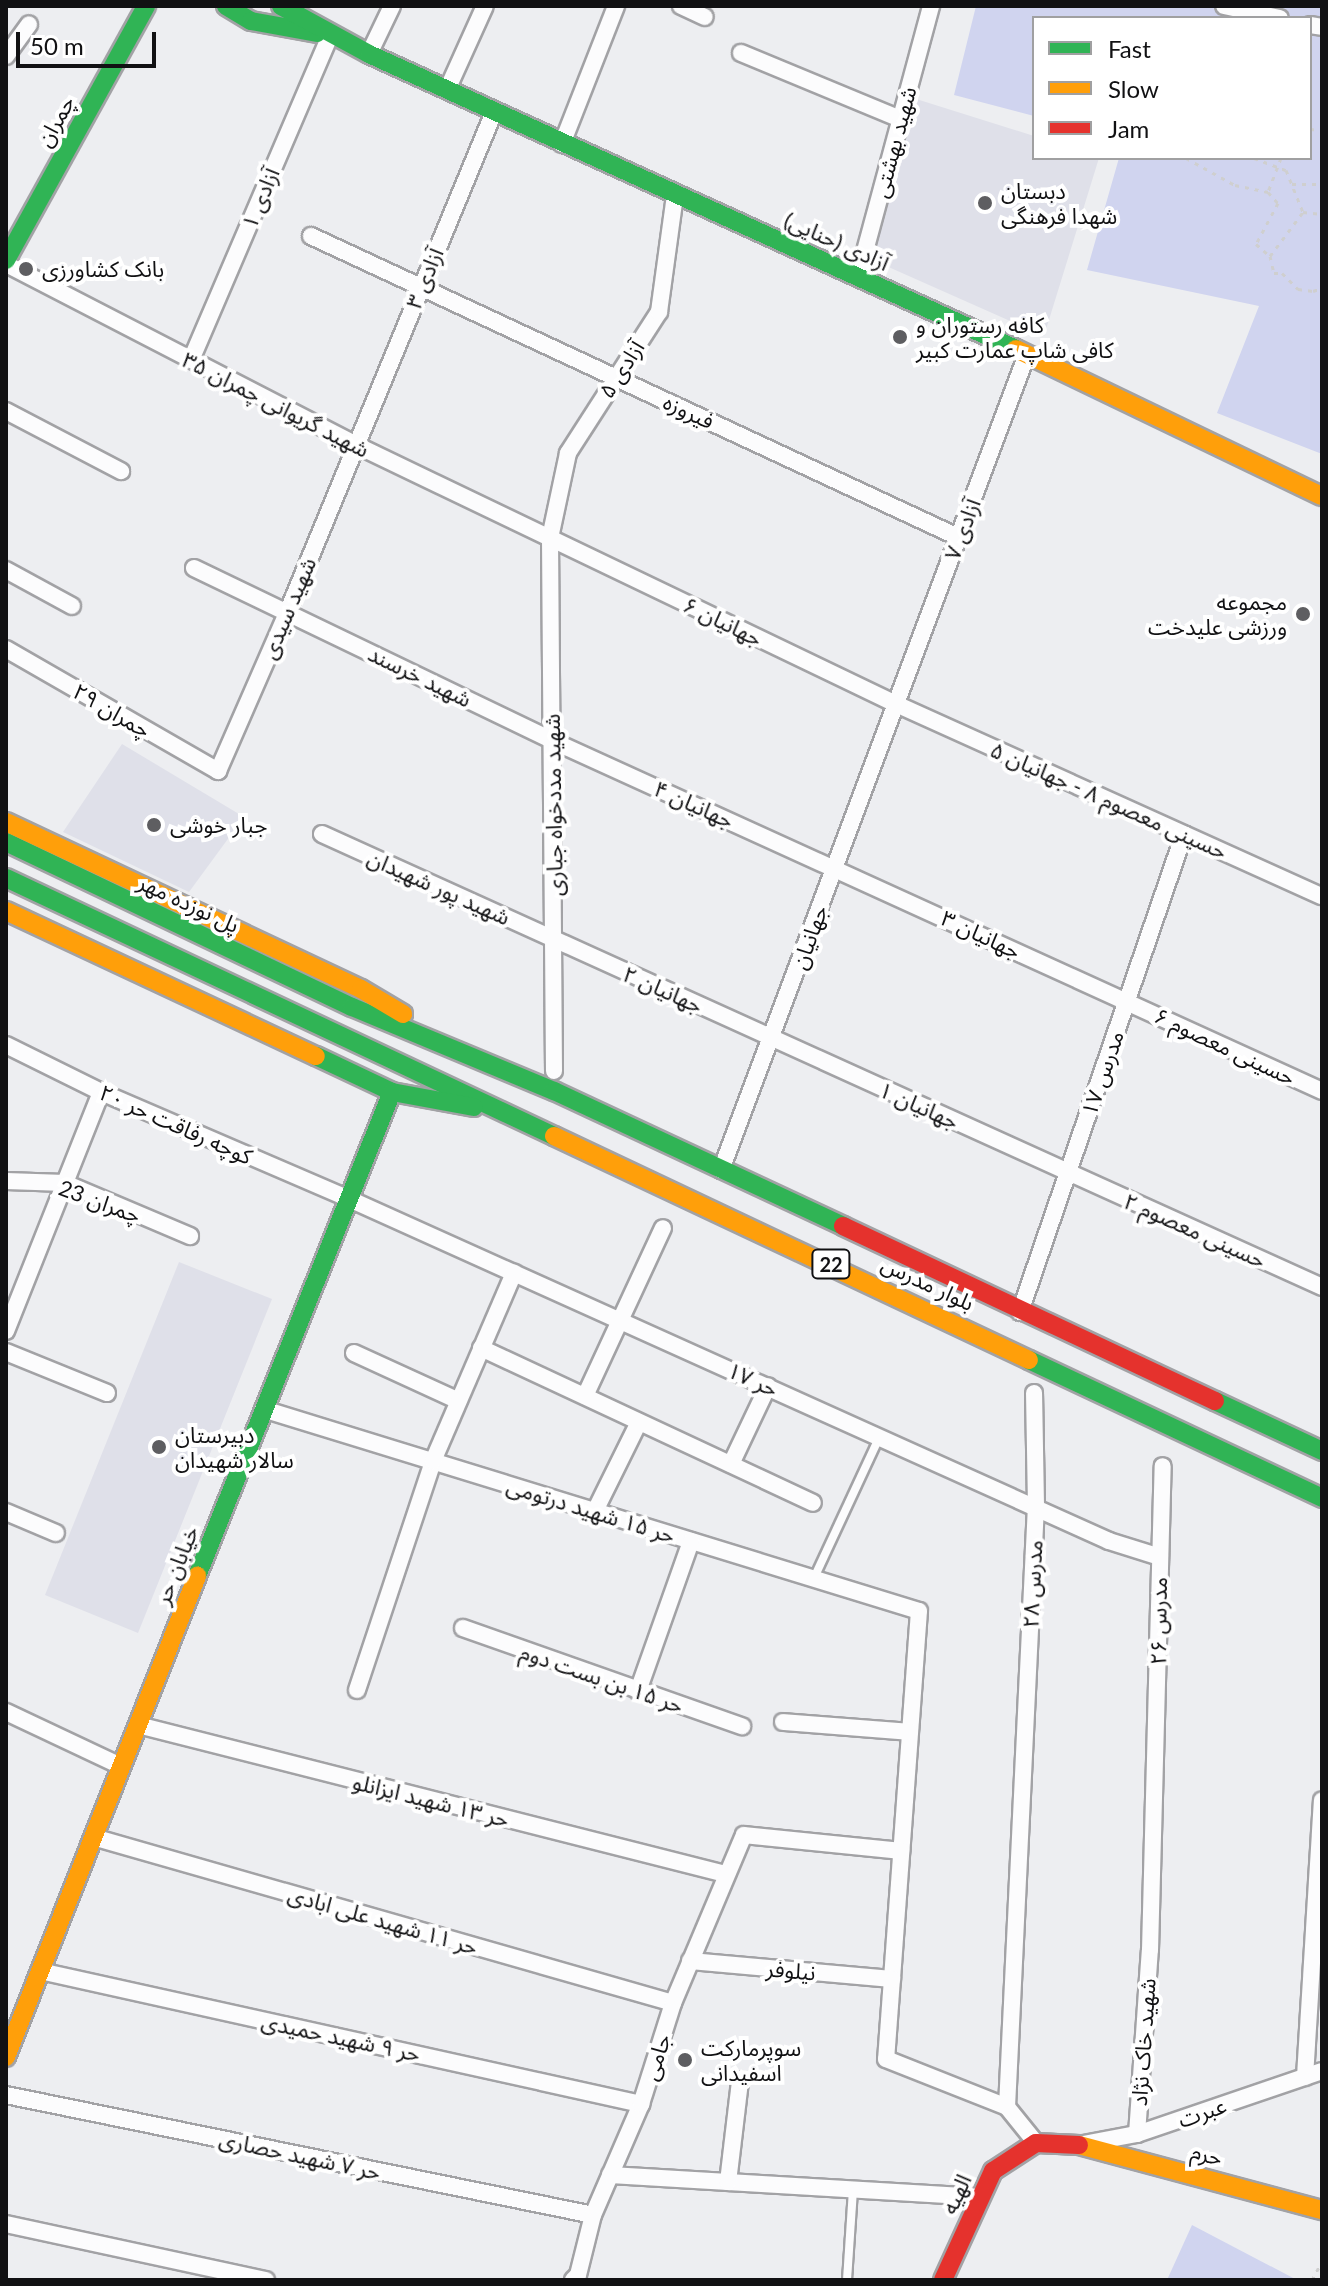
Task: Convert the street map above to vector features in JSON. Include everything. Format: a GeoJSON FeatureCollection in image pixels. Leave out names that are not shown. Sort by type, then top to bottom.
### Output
{"type":"FeatureCollection","features":[{"type":"Feature","properties":{"kind":"main road","name":"چمران"},"geometry":{"type":"LineString","coordinates":[[6,262],[12,236],[146,6]]}},
{"type":"Feature","properties":{"kind":"main road","name":"آزادی (حنایی)"},"geometry":{"type":"LineString","coordinates":[[226,6],[251,21],[330,36]]}},
{"type":"Feature","properties":{"kind":"main road","name":"آزادی (حنایی)"},"geometry":{"type":"LineString","coordinates":[[281,6],[330,36],[1027,354],[1322,496]]}},
{"type":"Feature","properties":{"kind":"main road"},"geometry":{"type":"LineString","coordinates":[[6,822],[361,989],[463,1051]]}},
{"type":"Feature","properties":{"kind":"main road","name":"پل نوزده مهر"},"geometry":{"type":"LineString","coordinates":[[6,842],[352,1007]]}},
{"type":"Feature","properties":{"kind":"main road","name":"بلوار مدرس"},"geometry":{"type":"LineString","coordinates":[[6,878],[1322,1498]]}},
{"type":"Feature","properties":{"kind":"main road"},"geometry":{"type":"LineString","coordinates":[[6,911],[392,1092],[506,1113]]}},
{"type":"Feature","properties":{"kind":"main road","name":"بلوار مدرس"},"geometry":{"type":"LineString","coordinates":[[352,1007],[463,1051],[1322,1451]]}},
{"type":"Feature","properties":{"kind":"main road","name":"خیابان حر"},"geometry":{"type":"LineString","coordinates":[[8,2048],[392,1092]]}},
{"type":"Feature","properties":{"kind":"main road"},"geometry":{"type":"LineString","coordinates":[[1036,2143],[1080,2145]]}},
{"type":"Feature","properties":{"kind":"main road","name":"الهیه"},"geometry":{"type":"LineString","coordinates":[[943,2280],[993,2171],[1036,2143]]}},
{"type":"Feature","properties":{"kind":"main road","name":"حرم"},"geometry":{"type":"LineString","coordinates":[[1080,2145],[1322,2210]]}},
{"type":"Feature","properties":{"kind":"street"},"geometry":{"type":"LineString","coordinates":[[369,54],[392,6]]}},
{"type":"Feature","properties":{"kind":"street"},"geometry":{"type":"LineString","coordinates":[[447,90],[485,6]]}},
{"type":"Feature","properties":{"kind":"street"},"geometry":{"type":"LineString","coordinates":[[562,144],[616,6]]}},
{"type":"Feature","properties":{"kind":"street"},"geometry":{"type":"LineString","coordinates":[[681,6],[705,17]]}},
{"type":"Feature","properties":{"kind":"street","name":"شهید بهشتی"},"geometry":{"type":"LineString","coordinates":[[858,277],[931,6]]}},
{"type":"Feature","properties":{"kind":"street"},"geometry":{"type":"LineString","coordinates":[[1224,6],[1271,16]]}},
{"type":"Feature","properties":{"kind":"street"},"geometry":{"type":"LineString","coordinates":[[6,56],[29,24]]}},
{"type":"Feature","properties":{"kind":"street","name":"آزادی ۱"},"geometry":{"type":"LineString","coordinates":[[191,360],[330,36]]}},
{"type":"Feature","properties":{"kind":"street"},"geometry":{"type":"LineString","coordinates":[[741,53],[900,119]]}},
{"type":"Feature","properties":{"kind":"street","name":"آزادی ۳"},"geometry":{"type":"LineString","coordinates":[[354,444],[494,112]]}},
{"type":"Feature","properties":{"kind":"street","name":"آزادی ۵"},"geometry":{"type":"LineString","coordinates":[[550,538],[568,453],[659,312],[675,195]]}},
{"type":"Feature","properties":{"kind":"street","name":"فیروزه"},"geometry":{"type":"LineString","coordinates":[[311,236],[958,537]]}},
{"type":"Feature","properties":{"kind":"street","name":"شهید گریوانی چمران ۳۵"},"geometry":{"type":"LineString","coordinates":[[6,262],[354,444],[550,538]]}},
{"type":"Feature","properties":{"kind":"street","name":"آزادی ۷"},"geometry":{"type":"LineString","coordinates":[[896,704],[1027,354]]}},
{"type":"Feature","properties":{"kind":"street"},"geometry":{"type":"LineString","coordinates":[[6,411],[121,471]]}},
{"type":"Feature","properties":{"kind":"street","name":"شهید سیدی"},"geometry":{"type":"LineString","coordinates":[[218,771],[288,611],[354,444]]}},
{"type":"Feature","properties":{"kind":"street","name":"جهانیان ۶"},"geometry":{"type":"LineString","coordinates":[[550,538],[896,704]]}},
{"type":"Feature","properties":{"kind":"street","name":"شهید مددخواه جباری"},"geometry":{"type":"LineString","coordinates":[[550,538],[554,1071]]}},
{"type":"Feature","properties":{"kind":"street","name":"شهید خرسند"},"geometry":{"type":"LineString","coordinates":[[194,568],[553,741]]}},
{"type":"Feature","properties":{"kind":"street"},"geometry":{"type":"LineString","coordinates":[[6,570],[72,606]]}},
{"type":"Feature","properties":{"kind":"street","name":"چمران ۲۹"},"geometry":{"type":"LineString","coordinates":[[6,649],[218,771]]}},
{"type":"Feature","properties":{"kind":"street","name":"حسینی معصوم ۸ - جهانیان ۵"},"geometry":{"type":"LineString","coordinates":[[896,704],[1322,896]]}},
{"type":"Feature","properties":{"kind":"street","name":"جهانیان"},"geometry":{"type":"LineString","coordinates":[[721,1170],[896,704]]}},
{"type":"Feature","properties":{"kind":"street","name":"جهانیان ۴"},"geometry":{"type":"LineString","coordinates":[[553,741],[835,867]]}},
{"type":"Feature","properties":{"kind":"street","name":"شهید پور شهیدان"},"geometry":{"type":"LineString","coordinates":[[322,834],[555,940]]}},
{"type":"Feature","properties":{"kind":"street","name":"مدرس ۱۷"},"geometry":{"type":"LineString","coordinates":[[1020,1312],[1184,834]]}},
{"type":"Feature","properties":{"kind":"street","name":"جهانیان ۳"},"geometry":{"type":"LineString","coordinates":[[835,867],[1127,1001]]}},
{"type":"Feature","properties":{"kind":"street","name":"جهانیان ۲"},"geometry":{"type":"LineString","coordinates":[[555,940],[771,1038]]}},
{"type":"Feature","properties":{"kind":"street","name":"حسینی معصوم ۶"},"geometry":{"type":"LineString","coordinates":[[1127,1001],[1322,1091]]}},
{"type":"Feature","properties":{"kind":"street","name":"جهانیان ۱"},"geometry":{"type":"LineString","coordinates":[[771,1038],[1068,1172]]}},
{"type":"Feature","properties":{"kind":"street","name":"کوچه رفاقت حر ۲۰"},"geometry":{"type":"LineString","coordinates":[[6,1045],[101,1092],[347,1198]]}},
{"type":"Feature","properties":{"kind":"street"},"geometry":{"type":"LineString","coordinates":[[6,1331],[101,1092]]}},
{"type":"Feature","properties":{"kind":"street","name":"حسینی معصوم ۲"},"geometry":{"type":"LineString","coordinates":[[1068,1172],[1322,1287]]}},
{"type":"Feature","properties":{"kind":"street","name":"چمران 23"},"geometry":{"type":"LineString","coordinates":[[6,1181],[65,1183],[190,1236]]}},
{"type":"Feature","properties":{"kind":"street","name":"حر ۱۷"},"geometry":{"type":"LineString","coordinates":[[347,1198],[1109,1541],[1160,1557]]}},
{"type":"Feature","properties":{"kind":"street"},"geometry":{"type":"LineString","coordinates":[[585,1396],[618,1319],[663,1228]]}},
{"type":"Feature","properties":{"kind":"street"},"geometry":{"type":"LineString","coordinates":[[357,1690],[433,1461],[514,1273]]}},
{"type":"Feature","properties":{"kind":"street"},"geometry":{"type":"LineString","coordinates":[[481,1348],[813,1503]]}},
{"type":"Feature","properties":{"kind":"street"},"geometry":{"type":"LineString","coordinates":[[6,1352],[107,1393]]}},
{"type":"Feature","properties":{"kind":"street"},"geometry":{"type":"LineString","coordinates":[[354,1353],[459,1401]]}},
{"type":"Feature","properties":{"kind":"street"},"geometry":{"type":"LineString","coordinates":[[731,1464],[768,1386]]}},
{"type":"Feature","properties":{"kind":"street","name":"مدرس ۲۸"},"geometry":{"type":"LineString","coordinates":[[1007,2107],[1036,1506],[1034,1393]]}},
{"type":"Feature","properties":{"kind":"street","name":"حر ۱۵ شهید درتومی"},"geometry":{"type":"LineString","coordinates":[[263,1409],[919,1611],[910,1732]]}},
{"type":"Feature","properties":{"kind":"street"},"geometry":{"type":"LineString","coordinates":[[595,1511],[639,1422]]}},
{"type":"Feature","properties":{"kind":"street","name":"مدرس ۲۶"},"geometry":{"type":"LineString","coordinates":[[1150,1950],[1163,1466]]}},
{"type":"Feature","properties":{"kind":"street"},"geometry":{"type":"LineString","coordinates":[[6,1512],[56,1533]]}},
{"type":"Feature","properties":{"kind":"street"},"geometry":{"type":"LineString","coordinates":[[638,1691],[691,1541]]}},
{"type":"Feature","properties":{"kind":"street","name":"حر ۱۵ بن بست دوم"},"geometry":{"type":"LineString","coordinates":[[463,1628],[742,1726]]}},
{"type":"Feature","properties":{"kind":"street"},"geometry":{"type":"LineString","coordinates":[[6,1712],[121,1766]]}},
{"type":"Feature","properties":{"kind":"street"},"geometry":{"type":"LineString","coordinates":[[783,1722],[910,1732],[886,2059],[1007,2107],[1036,2143]]}},
{"type":"Feature","properties":{"kind":"street","name":"حر ۱۳ شهید ایزانلو"},"geometry":{"type":"LineString","coordinates":[[138,1725],[725,1874]]}},
{"type":"Feature","properties":{"kind":"street"},"geometry":{"type":"LineString","coordinates":[[1305,2077],[1322,1801]]}},
{"type":"Feature","properties":{"kind":"street","name":"جامی"},"geometry":{"type":"LineString","coordinates":[[573,2280],[578,2275],[593,2215],[641,2104],[673,2003],[744,1835],[901,1851]]}},
{"type":"Feature","properties":{"kind":"street","name":"حر ۱۱ شهید علی ابادی"},"geometry":{"type":"LineString","coordinates":[[93,1837],[673,2003]]}},
{"type":"Feature","properties":{"kind":"street","name":"شهید خاک نژاد"},"geometry":{"type":"LineString","coordinates":[[1137,2134],[1150,1950]]}},
{"type":"Feature","properties":{"kind":"street","name":"نیلوفر"},"geometry":{"type":"LineString","coordinates":[[690,1961],[892,1979]]}},
{"type":"Feature","properties":{"kind":"street","name":"حر ۹ شهید حمیدی"},"geometry":{"type":"LineString","coordinates":[[40,1971],[641,2104]]}},
{"type":"Feature","properties":{"kind":"street","name":"عبرت"},"geometry":{"type":"LineString","coordinates":[[1080,2145],[1137,2134],[1322,2071]]}},
{"type":"Feature","properties":{"kind":"street"},"geometry":{"type":"LineString","coordinates":[[728,2182],[740,2081]]}},
{"type":"Feature","properties":{"kind":"street","name":"حر ۷ شهید حصاری"},"geometry":{"type":"LineString","coordinates":[[6,2095],[593,2215]]}},
{"type":"Feature","properties":{"kind":"street"},"geometry":{"type":"LineString","coordinates":[[610,2175],[980,2197]]}},
{"type":"Feature","properties":{"kind":"street"},"geometry":{"type":"LineString","coordinates":[[6,2224],[266,2280]]}},
{"type":"Feature","properties":{"kind":"lane"},"geometry":{"type":"LineString","coordinates":[[814,1579],[880,1436]]}},
{"type":"Feature","properties":{"kind":"lane"},"geometry":{"type":"LineString","coordinates":[[847,2280],[853,2190]]}},
{"type":"Feature","properties":{"kind":"path"},"geometry":{"type":"LineString","coordinates":[[1190,160],[1235,185],[1268,192],[1278,203],[1256,244],[1270,256],[1274,273],[1282,273],[1298,289],[1313,291],[1322,288]]}},
{"type":"Feature","properties":{"kind":"path"},"geometry":{"type":"LineString","coordinates":[[1260,160],[1286,170],[1303,212]]}},
{"type":"Feature","properties":{"kind":"path"},"geometry":{"type":"LineString","coordinates":[[1268,192],[1280,160]]}},
{"type":"Feature","properties":{"kind":"path"},"geometry":{"type":"LineString","coordinates":[[1292,184],[1322,184]]}},
{"type":"Feature","properties":{"kind":"path"},"geometry":{"type":"LineString","coordinates":[[1270,256],[1303,212]]}},
{"type":"Feature","properties":{"kind":"path"},"geometry":{"type":"LineString","coordinates":[[1303,212],[1322,214]]}},
{"type":"Feature","properties":{"kind":"path"},"geometry":{"type":"LineString","coordinates":[[1312,2280],[1322,2261]]}},
{"type":"Feature","properties":{"kind":"shaded area"},"geometry":{"type":"Polygon","coordinates":[[[976,6],[1322,6],[1322,454],[1217,413],[1259,306],[1087,270],[1118,160],[1312,160],[1312,16],[1032,16],[1032,115],[954,95],[976,6]]]}},
{"type":"Feature","properties":{"kind":"shaded area","name":"دبستان شهدا فرهنگی"},"geometry":{"type":"Polygon","coordinates":[[[913,98],[1032,135],[1032,160],[1098,160],[1044,336],[884,265],[872,247],[913,98]]]}},
{"type":"Feature","properties":{"kind":"shaded area","name":"جبار خوشی"},"geometry":{"type":"Polygon","coordinates":[[[122,744],[244,817],[189,892],[63,832],[122,744]]]}},
{"type":"Feature","properties":{"kind":"shaded area","name":"دبیرستان سالار شهیدان"},"geometry":{"type":"Polygon","coordinates":[[[179,1262],[272,1299],[138,1633],[45,1595],[179,1262]]]}},
{"type":"Feature","properties":{"kind":"shaded area"},"geometry":{"type":"Polygon","coordinates":[[[1192,2225],[1297,2280],[1167,2280],[1192,2225]]]}},
{"type":"Feature","properties":{"kind":"traffic: fast"},"geometry":{"type":"LineString","coordinates":[[6,260],[146,6]]}},
{"type":"Feature","properties":{"kind":"traffic: fast"},"geometry":{"type":"LineString","coordinates":[[226,6],[251,21],[317,33]]}},
{"type":"Feature","properties":{"kind":"traffic: fast"},"geometry":{"type":"LineString","coordinates":[[281,6],[369,54],[1016,349]]}},
{"type":"Feature","properties":{"kind":"traffic: fast"},"geometry":{"type":"LineString","coordinates":[[6,842],[352,1007],[554,1091],[843,1226]]}},
{"type":"Feature","properties":{"kind":"traffic: fast"},"geometry":{"type":"LineString","coordinates":[[6,878],[554,1136]]}},
{"type":"Feature","properties":{"kind":"traffic: fast"},"geometry":{"type":"LineString","coordinates":[[316,1056],[392,1092],[474,1107]]}},
{"type":"Feature","properties":{"kind":"traffic: fast"},"geometry":{"type":"LineString","coordinates":[[197,1576],[392,1092]]}},
{"type":"Feature","properties":{"kind":"traffic: fast"},"geometry":{"type":"LineString","coordinates":[[1029,1360],[1322,1498]]}},
{"type":"Feature","properties":{"kind":"traffic: fast"},"geometry":{"type":"LineString","coordinates":[[1215,1401],[1322,1451]]}},
{"type":"Feature","properties":{"kind":"traffic: slow"},"geometry":{"type":"LineString","coordinates":[[1016,349],[1322,496]]}},
{"type":"Feature","properties":{"kind":"traffic: slow"},"geometry":{"type":"LineString","coordinates":[[6,822],[361,989],[403,1014]]}},
{"type":"Feature","properties":{"kind":"traffic: slow"},"geometry":{"type":"LineString","coordinates":[[6,911],[316,1056]]}},
{"type":"Feature","properties":{"kind":"traffic: slow"},"geometry":{"type":"LineString","coordinates":[[554,1136],[1029,1360]]}},
{"type":"Feature","properties":{"kind":"traffic: slow"},"geometry":{"type":"LineString","coordinates":[[6,2057],[197,1576]]}},
{"type":"Feature","properties":{"kind":"traffic: slow"},"geometry":{"type":"LineString","coordinates":[[1079,2145],[1322,2210]]}},
{"type":"Feature","properties":{"kind":"traffic: jam"},"geometry":{"type":"LineString","coordinates":[[843,1226],[1215,1401]]}},
{"type":"Feature","properties":{"kind":"traffic: jam"},"geometry":{"type":"LineString","coordinates":[[943,2280],[993,2171],[1036,2143],[1079,2145]]}},
{"type":"Feature","properties":{"kind":"place","name":"دبستان شهدا فرهنگی"},"geometry":{"type":"Point","coordinates":[985,203]}},
{"type":"Feature","properties":{"kind":"place","name":"بانک کشاورزی"},"geometry":{"type":"Point","coordinates":[26,269]}},
{"type":"Feature","properties":{"kind":"place","name":"کافه رستوران و کافی شاپ عمارت کبیر"},"geometry":{"type":"Point","coordinates":[900,337]}},
{"type":"Feature","properties":{"kind":"place","name":"مجموعه ورزشی علیدخت"},"geometry":{"type":"Point","coordinates":[1303,614]}},
{"type":"Feature","properties":{"kind":"place","name":"جبار خوشی"},"geometry":{"type":"Point","coordinates":[154,825]}},
{"type":"Feature","properties":{"kind":"place","name":"دبیرستان سالار شهیدان"},"geometry":{"type":"Point","coordinates":[159,1447]}},
{"type":"Feature","properties":{"kind":"place","name":"سوپرمارکت اسفیدانی"},"geometry":{"type":"Point","coordinates":[685,2060]}}]}
